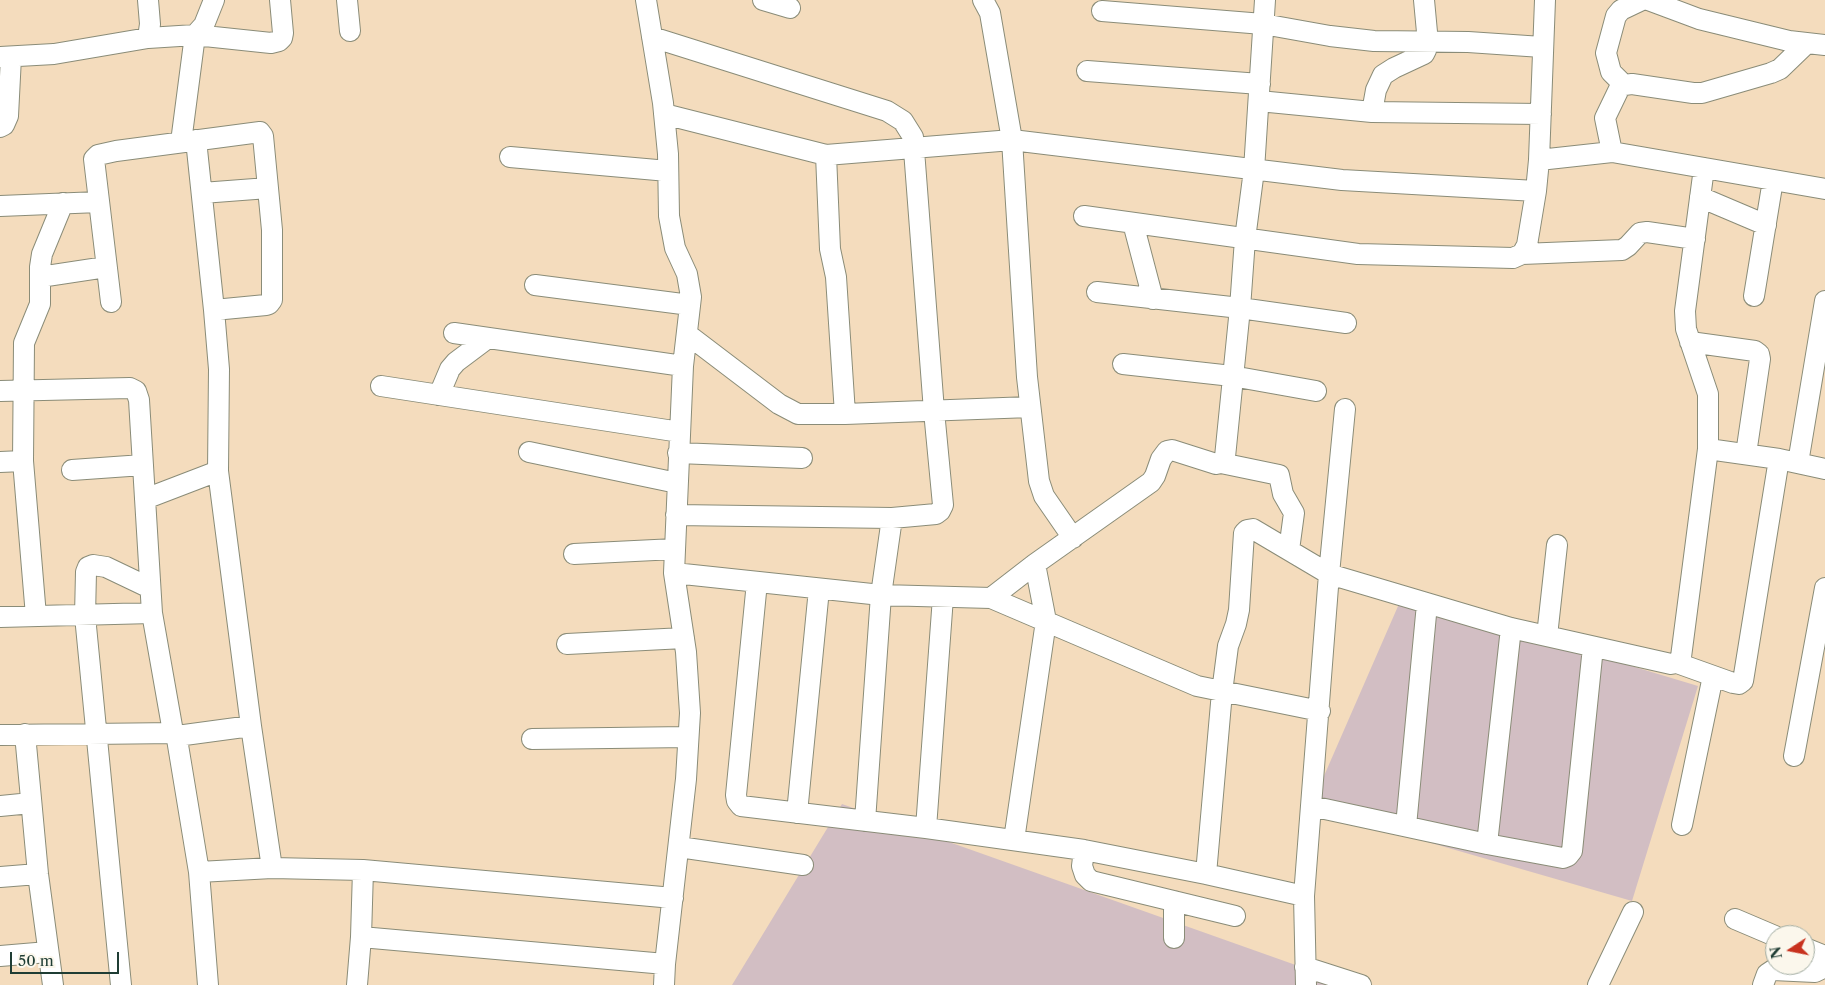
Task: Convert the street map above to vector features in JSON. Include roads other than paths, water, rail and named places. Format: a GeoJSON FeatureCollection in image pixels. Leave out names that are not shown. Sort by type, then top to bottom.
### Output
{"type":"FeatureCollection","features":[{"type":"Feature","properties":{"kind":"street"},"geometry":{"type":"LineString","coordinates":[[148,0],[150,24],[148,38]]}},
{"type":"Feature","properties":{"kind":"street"},"geometry":{"type":"LineString","coordinates":[[214,0],[204,25],[195,35],[189,141],[202,193],[214,310],[219,369],[218,471],[251,726],[272,868]]}},
{"type":"Feature","properties":{"kind":"street"},"geometry":{"type":"LineString","coordinates":[[0,128],[4,125],[8,116],[5,57],[54,54],[148,38],[195,35],[271,43],[282,38],[280,0]]}},
{"type":"Feature","properties":{"kind":"street"},"geometry":{"type":"LineString","coordinates":[[347,0],[350,31]]}},
{"type":"Feature","properties":{"kind":"street"},"geometry":{"type":"LineString","coordinates":[[646,0],[664,114],[669,216],[675,248],[687,274],[691,297],[683,366],[674,573],[684,638],[690,713],[679,847],[664,985]]}},
{"type":"Feature","properties":{"kind":"street"},"geometry":{"type":"LineString","coordinates":[[763,0],[790,8]]}},
{"type":"Feature","properties":{"kind":"street"},"geometry":{"type":"LineString","coordinates":[[983,0],[990,13],[1012,140],[1030,406],[1038,481],[1044,496],[1073,538]]}},
{"type":"Feature","properties":{"kind":"street"},"geometry":{"type":"LineString","coordinates":[[1221,463],[1224,457],[1240,308],[1245,239],[1254,170],[1265,0]]}},
{"type":"Feature","properties":{"kind":"street"},"geometry":{"type":"LineString","coordinates":[[1372,112],[1376,90],[1383,75],[1424,54],[1428,43],[1424,0]]}},
{"type":"Feature","properties":{"kind":"street"},"geometry":{"type":"LineString","coordinates":[[1522,254],[1527,245],[1539,160],[1545,0]]}},
{"type":"Feature","properties":{"kind":"street"},"geometry":{"type":"LineString","coordinates":[[1624,85],[1610,72],[1606,53],[1616,16],[1621,10],[1642,0]]}},
{"type":"Feature","properties":{"kind":"street"},"geometry":{"type":"LineString","coordinates":[[1648,0],[1676,6],[1699,19],[1789,41],[1816,44]]}},
{"type":"Feature","properties":{"kind":"street"},"geometry":{"type":"LineString","coordinates":[[1102,11],[1263,24],[1374,41],[1468,42],[1542,47]]}},
{"type":"Feature","properties":{"kind":"street"},"geometry":{"type":"LineString","coordinates":[[652,38],[887,111],[903,121],[913,137],[943,505],[936,514],[892,518],[676,514]]}},
{"type":"Feature","properties":{"kind":"street"},"geometry":{"type":"LineString","coordinates":[[1612,152],[1606,118],[1619,89],[1624,85],[1632,84],[1702,93],[1772,73],[1816,44]]}},
{"type":"Feature","properties":{"kind":"street"},"geometry":{"type":"LineString","coordinates":[[1087,71],[1259,92],[1372,112],[1541,114]]}},
{"type":"Feature","properties":{"kind":"street"},"geometry":{"type":"LineString","coordinates":[[664,114],[826,155],[1012,140],[1342,180],[1536,191]]}},
{"type":"Feature","properties":{"kind":"street"},"geometry":{"type":"LineString","coordinates":[[111,302],[94,159],[98,155],[116,150],[260,132],[263,136],[272,230],[272,300],[270,304],[266,305],[214,310]]}},
{"type":"Feature","properties":{"kind":"street"},"geometry":{"type":"LineString","coordinates":[[1539,160],[1612,152],[1825,189]]}},
{"type":"Feature","properties":{"kind":"street"},"geometry":{"type":"LineString","coordinates":[[826,155],[830,249],[836,278],[845,414]]}},
{"type":"Feature","properties":{"kind":"street"},"geometry":{"type":"LineString","coordinates":[[510,157],[668,171]]}},
{"type":"Feature","properties":{"kind":"street"},"geometry":{"type":"LineString","coordinates":[[1677,663],[1680,657],[1708,449],[1708,394],[1686,329],[1686,311],[1694,239],[1704,168]]}},
{"type":"Feature","properties":{"kind":"street"},"geometry":{"type":"LineString","coordinates":[[1754,296],[1773,180]]}},
{"type":"Feature","properties":{"kind":"street"},"geometry":{"type":"LineString","coordinates":[[202,193],[268,188]]}},
{"type":"Feature","properties":{"kind":"street"},"geometry":{"type":"LineString","coordinates":[[1700,197],[1766,225]]}},
{"type":"Feature","properties":{"kind":"street"},"geometry":{"type":"LineString","coordinates":[[0,206],[99,202]]}},
{"type":"Feature","properties":{"kind":"street"},"geometry":{"type":"LineString","coordinates":[[36,616],[23,461],[22,392],[24,343],[40,304],[42,254],[63,204]]}},
{"type":"Feature","properties":{"kind":"street"},"geometry":{"type":"LineString","coordinates":[[1084,216],[1358,254],[1513,258],[1522,254],[1622,250],[1640,234],[1647,232],[1694,239]]}},
{"type":"Feature","properties":{"kind":"street"},"geometry":{"type":"LineString","coordinates":[[1134,223],[1153,298]]}},
{"type":"Feature","properties":{"kind":"street"},"geometry":{"type":"LineString","coordinates":[[40,277],[106,267]]}},
{"type":"Feature","properties":{"kind":"street"},"geometry":{"type":"LineString","coordinates":[[535,285],[690,305]]}},
{"type":"Feature","properties":{"kind":"street"},"geometry":{"type":"LineString","coordinates":[[1098,292],[1240,308],[1346,323]]}},
{"type":"Feature","properties":{"kind":"street"},"geometry":{"type":"LineString","coordinates":[[1206,874],[1222,692],[1228,646],[1239,610],[1244,533],[1247,530],[1253,529],[1329,574],[1510,628],[1672,664],[1677,663],[1739,684],[1743,681],[1825,301]]}},
{"type":"Feature","properties":{"kind":"street"},"geometry":{"type":"LineString","coordinates":[[454,333],[683,366]]}},
{"type":"Feature","properties":{"kind":"street"},"geometry":{"type":"LineString","coordinates":[[687,334],[789,411],[798,414],[934,411],[1030,406]]}},
{"type":"Feature","properties":{"kind":"street"},"geometry":{"type":"LineString","coordinates":[[439,395],[450,369],[456,362],[488,338]]}},
{"type":"Feature","properties":{"kind":"street"},"geometry":{"type":"LineString","coordinates":[[1690,342],[1755,351],[1759,354],[1760,359],[1746,454]]}},
{"type":"Feature","properties":{"kind":"street"},"geometry":{"type":"LineString","coordinates":[[1123,364],[1232,376],[1316,391]]}},
{"type":"Feature","properties":{"kind":"street"},"geometry":{"type":"LineString","coordinates":[[381,386],[680,432]]}},
{"type":"Feature","properties":{"kind":"street"},"geometry":{"type":"LineString","coordinates":[[0,391],[22,392],[130,388],[136,390],[139,400],[152,613],[200,872],[208,985]]}},
{"type":"Feature","properties":{"kind":"street"},"geometry":{"type":"LineString","coordinates":[[1345,409],[1329,574],[1320,711],[1304,896],[1306,976],[1361,985]]}},
{"type":"Feature","properties":{"kind":"street"},"geometry":{"type":"LineString","coordinates":[[1708,449],[1789,461],[1825,469]]}},
{"type":"Feature","properties":{"kind":"street"},"geometry":{"type":"LineString","coordinates":[[991,598],[1035,564],[1151,482],[1161,459],[1167,451],[1172,450],[1216,464],[1221,463],[1279,475],[1284,494],[1294,513],[1289,550]]}},
{"type":"Feature","properties":{"kind":"street"},"geometry":{"type":"LineString","coordinates":[[529,452],[677,483]]}},
{"type":"Feature","properties":{"kind":"street"},"geometry":{"type":"LineString","coordinates":[[678,453],[802,458]]}},
{"type":"Feature","properties":{"kind":"street"},"geometry":{"type":"LineString","coordinates":[[0,462],[23,461]]}},
{"type":"Feature","properties":{"kind":"street"},"geometry":{"type":"LineString","coordinates":[[72,470],[143,465]]}},
{"type":"Feature","properties":{"kind":"street"},"geometry":{"type":"LineString","coordinates":[[145,500],[218,471]]}},
{"type":"Feature","properties":{"kind":"street"},"geometry":{"type":"LineString","coordinates":[[864,821],[881,595],[892,518]]}},
{"type":"Feature","properties":{"kind":"street"},"geometry":{"type":"LineString","coordinates":[[1547,636],[1557,545]]}},
{"type":"Feature","properties":{"kind":"street"},"geometry":{"type":"LineString","coordinates":[[574,554],[675,549]]}},
{"type":"Feature","properties":{"kind":"street"},"geometry":{"type":"LineString","coordinates":[[1014,840],[1046,621],[1035,564]]}},
{"type":"Feature","properties":{"kind":"street"},"geometry":{"type":"LineString","coordinates":[[121,985],[85,616],[86,572],[88,567],[93,565],[106,567],[150,588]]}},
{"type":"Feature","properties":{"kind":"street"},"geometry":{"type":"LineString","coordinates":[[674,573],[881,595],[991,598],[1197,686],[1320,711]]}},
{"type":"Feature","properties":{"kind":"street"},"geometry":{"type":"LineString","coordinates":[[757,582],[737,785],[737,802],[741,806],[926,828],[1084,850],[1304,896]]}},
{"type":"Feature","properties":{"kind":"street"},"geometry":{"type":"LineString","coordinates":[[1794,756],[1825,588]]}},
{"type":"Feature","properties":{"kind":"street"},"geometry":{"type":"LineString","coordinates":[[797,813],[819,589]]}},
{"type":"Feature","properties":{"kind":"street"},"geometry":{"type":"LineString","coordinates":[[926,828],[943,597]]}},
{"type":"Feature","properties":{"kind":"street"},"geometry":{"type":"LineString","coordinates":[[1406,826],[1427,604]]}},
{"type":"Feature","properties":{"kind":"street"},"geometry":{"type":"LineString","coordinates":[[0,617],[152,613]]}},
{"type":"Feature","properties":{"kind":"street"},"geometry":{"type":"LineString","coordinates":[[1487,844],[1510,628]]}},
{"type":"Feature","properties":{"kind":"street"},"geometry":{"type":"LineString","coordinates":[[567,644],[684,638]]}},
{"type":"Feature","properties":{"kind":"street"},"geometry":{"type":"LineString","coordinates":[[1311,806],[1487,844],[1563,858],[1568,856],[1572,851],[1593,647]]}},
{"type":"Feature","properties":{"kind":"street"},"geometry":{"type":"LineString","coordinates":[[1682,825],[1713,676]]}},
{"type":"Feature","properties":{"kind":"street"},"geometry":{"type":"LineString","coordinates":[[0,735],[175,734],[251,726]]}},
{"type":"Feature","properties":{"kind":"street"},"geometry":{"type":"LineString","coordinates":[[25,734],[38,874],[53,985]]}},
{"type":"Feature","properties":{"kind":"street"},"geometry":{"type":"LineString","coordinates":[[532,739],[688,737]]}},
{"type":"Feature","properties":{"kind":"street"},"geometry":{"type":"LineString","coordinates":[[0,806],[31,803]]}},
{"type":"Feature","properties":{"kind":"street"},"geometry":{"type":"LineString","coordinates":[[679,847],[803,865]]}},
{"type":"Feature","properties":{"kind":"street"},"geometry":{"type":"LineString","coordinates":[[1084,850],[1082,866],[1085,875],[1091,881],[1235,916]]}},
{"type":"Feature","properties":{"kind":"street"},"geometry":{"type":"LineString","coordinates":[[200,872],[272,868],[363,870],[673,898]]}},
{"type":"Feature","properties":{"kind":"street"},"geometry":{"type":"LineString","coordinates":[[357,985],[362,937],[363,870]]}},
{"type":"Feature","properties":{"kind":"street"},"geometry":{"type":"LineString","coordinates":[[0,877],[38,874]]}},
{"type":"Feature","properties":{"kind":"street"},"geometry":{"type":"LineString","coordinates":[[1174,901],[1174,938]]}},
{"type":"Feature","properties":{"kind":"street"},"geometry":{"type":"LineString","coordinates":[[1598,985],[1633,912]]}},
{"type":"Feature","properties":{"kind":"street"},"geometry":{"type":"LineString","coordinates":[[1735,919],[1765,932]]}},
{"type":"Feature","properties":{"kind":"street"},"geometry":{"type":"LineString","coordinates":[[362,937],[665,964]]}},
{"type":"Feature","properties":{"kind":"street"},"geometry":{"type":"LineString","coordinates":[[0,956],[48,952]]}},
{"type":"Feature","properties":{"kind":"street"},"geometry":{"type":"LineString","coordinates":[[1763,985],[1767,974],[1772,970],[1815,972],[1825,967]]}}]}
